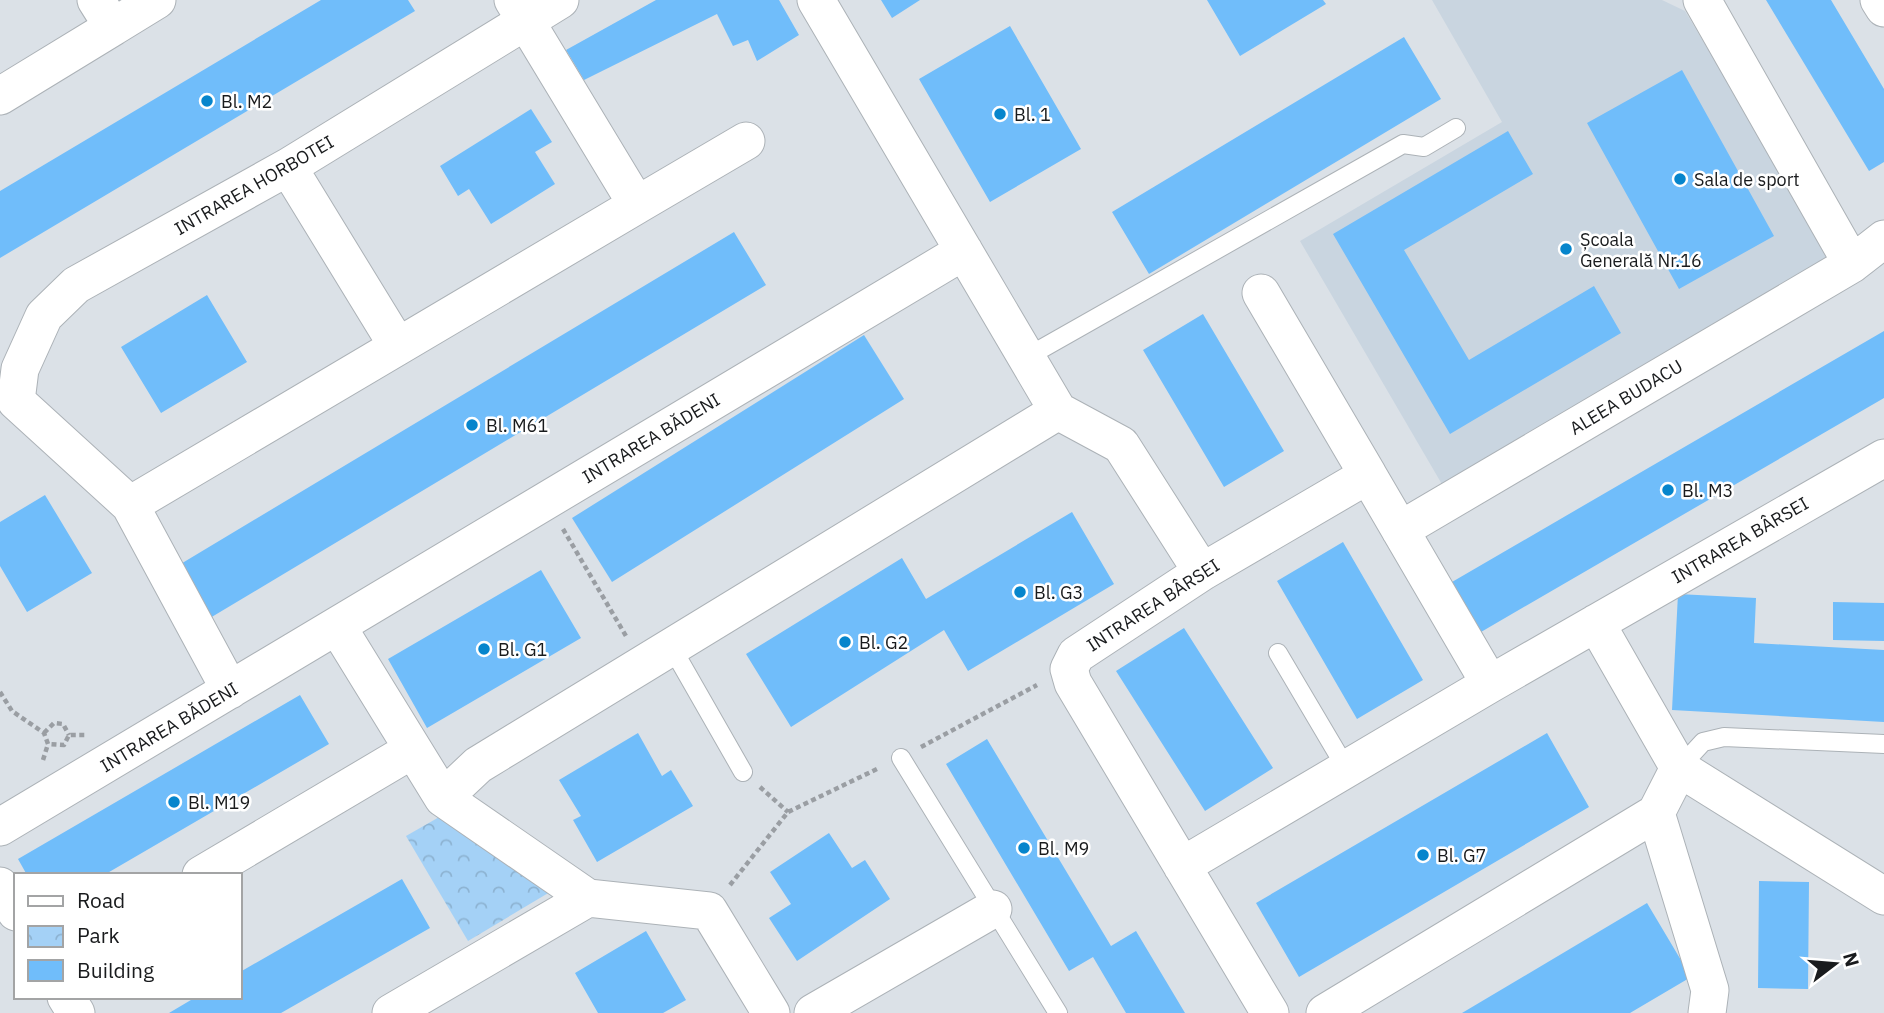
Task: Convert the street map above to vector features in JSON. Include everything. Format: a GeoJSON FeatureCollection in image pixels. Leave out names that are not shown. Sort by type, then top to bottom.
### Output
{"type":"FeatureCollection","features":[{"type":"Feature","properties":{"kind":"street"},"geometry":{"type":"LineString","coordinates":[[0,96],[105,13],[157,0]]}},
{"type":"Feature","properties":{"kind":"street","name":"INTRAREA HORBOTEI"},"geometry":{"type":"LineString","coordinates":[[8,406],[20,369],[44,316],[76,285],[288,167],[519,10],[560,0]]}},
{"type":"Feature","properties":{"kind":"street"},"geometry":{"type":"LineString","coordinates":[[816,0],[1058,411],[1121,445],[1202,572]]}},
{"type":"Feature","properties":{"kind":"street"},"geometry":{"type":"LineString","coordinates":[[1702,0],[1852,264]]}},
{"type":"Feature","properties":{"kind":"street"},"geometry":{"type":"LineString","coordinates":[[1879,0],[1884,8]]}},
{"type":"Feature","properties":{"kind":"street"},"geometry":{"type":"LineString","coordinates":[[519,10],[637,205]]}},
{"type":"Feature","properties":{"kind":"street"},"geometry":{"type":"LineString","coordinates":[[130,505],[746,141]]}},
{"type":"Feature","properties":{"kind":"street"},"geometry":{"type":"LineString","coordinates":[[288,167],[397,345]]}},
{"type":"Feature","properties":{"kind":"street","name":"ALEEA BUDACU"},"geometry":{"type":"LineString","coordinates":[[1400,530],[1852,264],[1884,239]]}},
{"type":"Feature","properties":{"kind":"street","name":"INTRAREA BĂDENI"},"geometry":{"type":"LineString","coordinates":[[0,827],[964,251]]}},
{"type":"Feature","properties":{"kind":"street"},"geometry":{"type":"LineString","coordinates":[[1261,293],[1490,684]]}},
{"type":"Feature","properties":{"kind":"street"},"geometry":{"type":"LineString","coordinates":[[8,406],[130,505],[230,690]]}},
{"type":"Feature","properties":{"kind":"street"},"geometry":{"type":"LineString","coordinates":[[443,798],[478,765],[1058,411]]}},
{"type":"Feature","properties":{"kind":"street","name":"INTRAREA BÂRSEI"},"geometry":{"type":"LineString","coordinates":[[1182,866],[1490,684],[1884,458]]}},
{"type":"Feature","properties":{"kind":"street","name":"INTRAREA BÂRSEI"},"geometry":{"type":"LineString","coordinates":[[1069,669],[1076,655],[1202,572],[1368,475]]}},
{"type":"Feature","properties":{"kind":"street"},"geometry":{"type":"LineString","coordinates":[[1596,623],[1679,768],[1884,895]]}},
{"type":"Feature","properties":{"kind":"street"},"geometry":{"type":"LineString","coordinates":[[337,626],[443,798],[588,898],[709,911],[771,1013]]}},
{"type":"Feature","properties":{"kind":"street"},"geometry":{"type":"LineString","coordinates":[[1069,669],[1073,683],[1270,1013]]}},
{"type":"Feature","properties":{"kind":"street"},"geometry":{"type":"LineString","coordinates":[[204,873],[412,750]]}},
{"type":"Feature","properties":{"kind":"street"},"geometry":{"type":"LineString","coordinates":[[1325,1013],[1656,813],[1679,768]]}},
{"type":"Feature","properties":{"kind":"street"},"geometry":{"type":"LineString","coordinates":[[1656,813],[1710,990],[1707,1013]]}},
{"type":"Feature","properties":{"kind":"street"},"geometry":{"type":"LineString","coordinates":[[0,886],[14,909]]}},
{"type":"Feature","properties":{"kind":"street"},"geometry":{"type":"LineString","coordinates":[[391,1013],[588,898]]}},
{"type":"Feature","properties":{"kind":"street"},"geometry":{"type":"LineString","coordinates":[[813,1013],[993,909]]}},
{"type":"Feature","properties":{"kind":"lane"},"geometry":{"type":"LineString","coordinates":[[1027,357],[1403,144],[1424,148],[1456,128]]}},
{"type":"Feature","properties":{"kind":"lane"},"geometry":{"type":"LineString","coordinates":[[1278,653],[1346,768]]}},
{"type":"Feature","properties":{"kind":"lane"},"geometry":{"type":"LineString","coordinates":[[656,655],[743,772]]}},
{"type":"Feature","properties":{"kind":"lane"},"geometry":{"type":"LineString","coordinates":[[1679,768],[1703,742],[1724,737],[1884,744]]}},
{"type":"Feature","properties":{"kind":"lane"},"geometry":{"type":"LineString","coordinates":[[901,758],[1058,1013]]}},
{"type":"Feature","properties":{"kind":"path"},"geometry":{"type":"LineString","coordinates":[[547,500],[656,655]]}},
{"type":"Feature","properties":{"kind":"path"},"geometry":{"type":"LineString","coordinates":[[709,911],[788,812],[901,758],[1069,669]]}},
{"type":"Feature","properties":{"kind":"path"},"geometry":{"type":"LineString","coordinates":[[0,692],[12,711],[44,733],[54,723],[64,724],[69,735]]}},
{"type":"Feature","properties":{"kind":"path"},"geometry":{"type":"LineString","coordinates":[[743,772],[788,812]]}},
{"type":"Feature","properties":{"kind":"shaded area","name":"Școala Generală Nr.16"},"geometry":{"type":"Polygon","coordinates":[[[1432,0],[1662,0],[1685,11],[1832,257],[1443,486],[1300,241],[1502,122],[1432,0]]]}},
{"type":"Feature","properties":{"kind":"green space"},"geometry":{"type":"Polygon","coordinates":[[[448,812],[550,892],[468,941],[406,836],[448,812]]]}},
{"type":"Feature","properties":{"kind":"building","name":"Bl. M2"},"geometry":{"type":"Polygon","coordinates":[[[321,0],[408,0],[415,11],[0,258],[0,191],[321,0]]]}},
{"type":"Feature","properties":{"kind":"building"},"geometry":{"type":"Polygon","coordinates":[[[656,0],[779,0],[799,35],[757,61],[748,40],[733,46],[717,14],[584,80],[566,50],[656,0]]]}},
{"type":"Feature","properties":{"kind":"building"},"geometry":{"type":"Polygon","coordinates":[[[881,0],[920,0],[892,18],[881,0]]]}},
{"type":"Feature","properties":{"kind":"building"},"geometry":{"type":"Polygon","coordinates":[[[1207,0],[1323,0],[1326,4],[1240,56],[1207,0]]]}},
{"type":"Feature","properties":{"kind":"building"},"geometry":{"type":"Polygon","coordinates":[[[1766,0],[1831,0],[1884,89],[1884,162],[1869,171],[1766,0]]]}},
{"type":"Feature","properties":{"kind":"building","name":"Bl. 1"},"geometry":{"type":"Polygon","coordinates":[[[1010,26],[1081,149],[990,202],[919,79],[1010,26]]]}},
{"type":"Feature","properties":{"kind":"building"},"geometry":{"type":"Polygon","coordinates":[[[1404,37],[1441,99],[1149,274],[1112,212],[1404,37]]]}},
{"type":"Feature","properties":{"kind":"building","name":"Sala de sport"},"geometry":{"type":"Polygon","coordinates":[[[1682,70],[1774,236],[1679,289],[1587,123],[1682,70]]]}},
{"type":"Feature","properties":{"kind":"building"},"geometry":{"type":"Polygon","coordinates":[[[531,109],[552,142],[535,152],[555,184],[491,224],[469,189],[458,196],[440,166],[531,109]]]}},
{"type":"Feature","properties":{"kind":"building","name":"Școala Generală Nr.16"},"geometry":{"type":"Polygon","coordinates":[[[1508,131],[1533,174],[1404,250],[1469,360],[1594,286],[1621,333],[1450,434],[1333,234],[1508,131]]]}},
{"type":"Feature","properties":{"kind":"building","name":"Bl. M61"},"geometry":{"type":"Polygon","coordinates":[[[734,232],[766,285],[210,618],[179,565],[734,232]]]}},
{"type":"Feature","properties":{"kind":"building"},"geometry":{"type":"Polygon","coordinates":[[[207,295],[247,362],[161,413],[121,347],[207,295]]]}},
{"type":"Feature","properties":{"kind":"building"},"geometry":{"type":"Polygon","coordinates":[[[1203,314],[1284,451],[1224,487],[1143,350],[1203,314]]]}},
{"type":"Feature","properties":{"kind":"building","name":"Bl. M3"},"geometry":{"type":"Polygon","coordinates":[[[1884,331],[1884,398],[1481,632],[1452,582],[1884,331]]]}},
{"type":"Feature","properties":{"kind":"building"},"geometry":{"type":"Polygon","coordinates":[[[864,335],[904,399],[612,582],[572,518],[864,335]]]}},
{"type":"Feature","properties":{"kind":"building"},"geometry":{"type":"Polygon","coordinates":[[[45,495],[92,573],[27,612],[0,566],[0,522],[45,495]]]}},
{"type":"Feature","properties":{"kind":"building"},"geometry":{"type":"Polygon","coordinates":[[[1072,512],[1114,584],[968,671],[944,630],[791,727],[746,654],[902,558],[926,599],[1072,512]]]}},
{"type":"Feature","properties":{"kind":"building"},"geometry":{"type":"Polygon","coordinates":[[[1343,542],[1423,680],[1357,719],[1277,581],[1343,542]]]}},
{"type":"Feature","properties":{"kind":"building","name":"Bl. G1"},"geometry":{"type":"Polygon","coordinates":[[[541,570],[581,638],[427,728],[388,659],[541,570]]]}},
{"type":"Feature","properties":{"kind":"building"},"geometry":{"type":"Polygon","coordinates":[[[1678,594],[1756,598],[1754,643],[1884,650],[1884,722],[1672,710],[1678,594]]]}},
{"type":"Feature","properties":{"kind":"building"},"geometry":{"type":"Polygon","coordinates":[[[1833,602],[1884,603],[1884,641],[1833,640],[1833,602]]]}},
{"type":"Feature","properties":{"kind":"building"},"geometry":{"type":"Polygon","coordinates":[[[1184,628],[1273,768],[1205,811],[1116,671],[1184,628]]]}},
{"type":"Feature","properties":{"kind":"building","name":"Bl. M19"},"geometry":{"type":"Polygon","coordinates":[[[300,695],[329,744],[107,873],[26,873],[18,859],[300,695]]]}},
{"type":"Feature","properties":{"kind":"building"},"geometry":{"type":"Polygon","coordinates":[[[638,733],[662,776],[671,770],[693,806],[597,862],[573,820],[581,816],[559,780],[638,733]]]}},
{"type":"Feature","properties":{"kind":"building","name":"Bl. G7"},"geometry":{"type":"Polygon","coordinates":[[[1547,733],[1589,807],[1299,977],[1256,903],[1547,733]]]}},
{"type":"Feature","properties":{"kind":"building","name":"Bl. M9"},"geometry":{"type":"Polygon","coordinates":[[[987,739],[1111,946],[1136,931],[1185,1013],[1126,1013],[1093,957],[1069,971],[946,764],[987,739]]]}},
{"type":"Feature","properties":{"kind":"building"},"geometry":{"type":"Polygon","coordinates":[[[829,833],[852,868],[865,860],[890,899],[797,961],[769,918],[791,904],[770,872],[829,833]]]}},
{"type":"Feature","properties":{"kind":"building"},"geometry":{"type":"Polygon","coordinates":[[[402,879],[430,928],[281,1013],[169,1013],[193,999],[242,999],[242,971],[402,879]]]}},
{"type":"Feature","properties":{"kind":"building"},"geometry":{"type":"Polygon","coordinates":[[[1759,881],[1809,882],[1808,989],[1758,988],[1759,881]]]}},
{"type":"Feature","properties":{"kind":"building"},"geometry":{"type":"Polygon","coordinates":[[[1647,903],[1691,977],[1630,1013],[1462,1013],[1647,903]]]}},
{"type":"Feature","properties":{"kind":"building"},"geometry":{"type":"Polygon","coordinates":[[[646,931],[686,1000],[663,1013],[598,1013],[575,973],[646,931]]]}},
{"type":"Feature","properties":{"kind":"place","name":"Bl. M2"},"geometry":{"type":"Point","coordinates":[207,101]}},
{"type":"Feature","properties":{"kind":"place","name":"Bl. 1"},"geometry":{"type":"Point","coordinates":[1000,114]}},
{"type":"Feature","properties":{"kind":"place","name":"Sala de sport"},"geometry":{"type":"Point","coordinates":[1680,179]}},
{"type":"Feature","properties":{"kind":"place","name":"Școala Generală Nr.16"},"geometry":{"type":"Point","coordinates":[1566,249]}},
{"type":"Feature","properties":{"kind":"place","name":"Bl. M61"},"geometry":{"type":"Point","coordinates":[472,425]}},
{"type":"Feature","properties":{"kind":"place","name":"Bl. M3"},"geometry":{"type":"Point","coordinates":[1668,490]}},
{"type":"Feature","properties":{"kind":"place","name":"Bl. G3"},"geometry":{"type":"Point","coordinates":[1020,592]}},
{"type":"Feature","properties":{"kind":"place","name":"Bl. G2"},"geometry":{"type":"Point","coordinates":[845,642]}},
{"type":"Feature","properties":{"kind":"place","name":"Bl. G1"},"geometry":{"type":"Point","coordinates":[484,649]}},
{"type":"Feature","properties":{"kind":"place","name":"Bl. M19"},"geometry":{"type":"Point","coordinates":[174,802]}},
{"type":"Feature","properties":{"kind":"place","name":"Bl. M9"},"geometry":{"type":"Point","coordinates":[1024,848]}},
{"type":"Feature","properties":{"kind":"place","name":"Bl. G7"},"geometry":{"type":"Point","coordinates":[1423,855]}}]}
